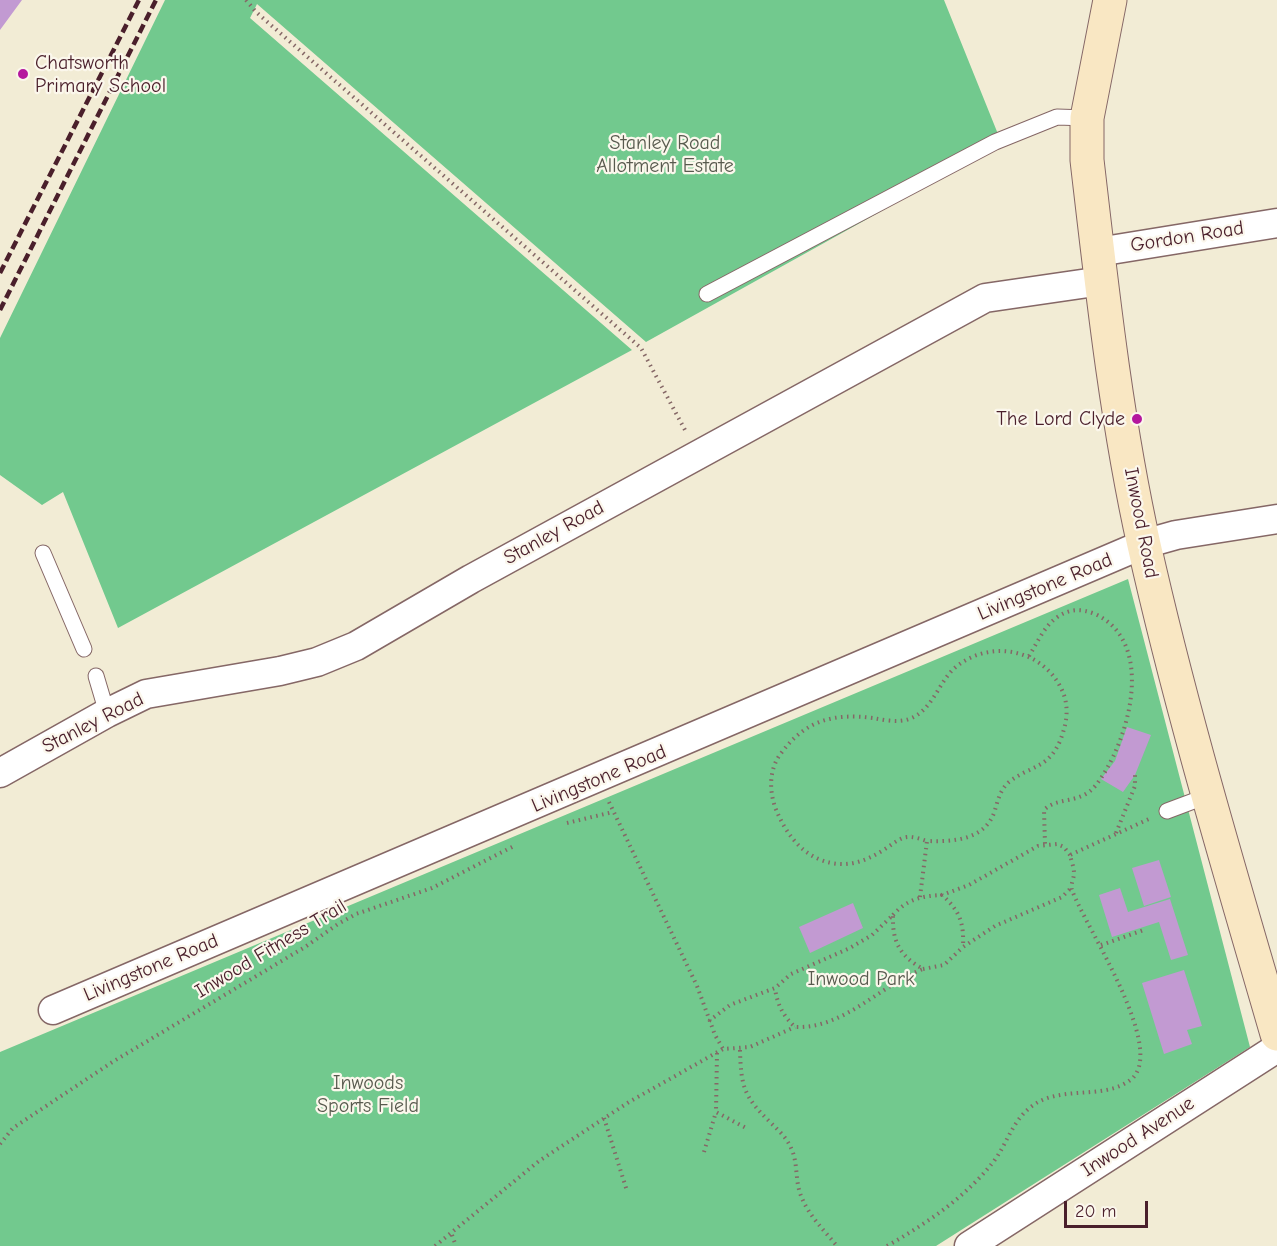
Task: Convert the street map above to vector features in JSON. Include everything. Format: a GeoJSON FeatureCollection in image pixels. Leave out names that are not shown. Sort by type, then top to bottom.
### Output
{"type":"FeatureCollection","features":[{"type":"Feature","properties":{"kind":"street","name":"Inwood Road"},"geometry":{"type":"LineString","coordinates":[[1110,0],[1087,118],[1087,160],[1120,415],[1144,544],[1207,796],[1267,960],[1277,1034]]}},
{"type":"Feature","properties":{"kind":"street","name":"Gordon Road"},"geometry":{"type":"LineString","coordinates":[[1100,266],[1277,223]]}},
{"type":"Feature","properties":{"kind":"street","name":"Stanley Road"},"geometry":{"type":"LineString","coordinates":[[0,773],[107,713],[146,694],[280,671],[317,662],[356,646],[471,579],[985,298],[1100,266]]}},
{"type":"Feature","properties":{"kind":"street","name":"Livingstone Road"},"geometry":{"type":"LineString","coordinates":[[53,1010],[599,779],[1144,544],[1176,535],[1277,519]]}},
{"type":"Feature","properties":{"kind":"street","name":"Inwood Avenue"},"geometry":{"type":"LineString","coordinates":[[969,1246],[1277,1048]]}},
{"type":"Feature","properties":{"kind":"lane"},"geometry":{"type":"LineString","coordinates":[[707,294],[995,142],[1057,117],[1087,118]]}},
{"type":"Feature","properties":{"kind":"lane"},"geometry":{"type":"LineString","coordinates":[[43,553],[84,649]]}},
{"type":"Feature","properties":{"kind":"lane"},"geometry":{"type":"LineString","coordinates":[[96,676],[107,713]]}},
{"type":"Feature","properties":{"kind":"lane"},"geometry":{"type":"LineString","coordinates":[[1167,812],[1207,796]]}},
{"type":"Feature","properties":{"kind":"path"},"geometry":{"type":"LineString","coordinates":[[246,0],[641,348],[698,454]]}},
{"type":"Feature","properties":{"kind":"path"},"geometry":{"type":"LineString","coordinates":[[1029,656],[1055,619],[1067,611],[1087,611],[1111,625],[1120,637],[1132,671],[1132,693],[1123,738],[1111,763],[1087,794],[1077,799],[1049,805],[1044,810],[1045,844]]}},
{"type":"Feature","properties":{"kind":"path"},"geometry":{"type":"LineString","coordinates":[[998,652],[1029,656],[1049,670],[1065,695],[1066,720],[1053,753],[1042,765],[1017,777],[1003,789],[994,813],[982,830],[961,840],[927,841],[907,837],[853,864],[822,861],[806,852],[791,837],[771,796],[771,778],[777,758],[791,739],[820,720],[833,716],[899,721],[909,719],[933,699],[957,667],[967,661],[998,652]]}},
{"type":"Feature","properties":{"kind":"path"},"geometry":{"type":"LineString","coordinates":[[1116,833],[1136,786],[1135,775]]}},
{"type":"Feature","properties":{"kind":"path"},"geometry":{"type":"LineString","coordinates":[[599,779],[697,986],[709,1021],[723,1049]]}},
{"type":"Feature","properties":{"kind":"path"},"geometry":{"type":"LineString","coordinates":[[558,826],[613,812]]}},
{"type":"Feature","properties":{"kind":"path"},"geometry":{"type":"LineString","coordinates":[[1070,855],[1167,812]]}},
{"type":"Feature","properties":{"kind":"path"},"geometry":{"type":"LineString","coordinates":[[920,897],[927,841]]}},
{"type":"Feature","properties":{"kind":"path","name":"Inwood Fitness Trail"},"geometry":{"type":"LineString","coordinates":[[0,1144],[13,1128],[114,1062],[305,947],[338,924],[356,914],[461,875],[518,844]]}},
{"type":"Feature","properties":{"kind":"path"},"geometry":{"type":"LineString","coordinates":[[435,1246],[452,1235],[539,1161],[604,1118],[723,1049],[740,1050],[761,1044],[795,1027],[828,1024],[904,976],[944,965],[963,946],[995,926],[1062,897],[1071,888],[1074,873],[1070,855],[1064,847],[1045,844],[969,885],[942,896],[920,897],[902,905],[872,934],[850,948],[791,974],[775,988],[730,1005],[709,1021]]}},
{"type":"Feature","properties":{"kind":"path"},"geometry":{"type":"LineString","coordinates":[[887,1246],[929,1221],[964,1194],[994,1160],[1013,1125],[1034,1105],[1064,1094],[1115,1087],[1127,1083],[1138,1072],[1141,1054],[1127,1004],[1101,945],[1071,888]]}},
{"type":"Feature","properties":{"kind":"path"},"geometry":{"type":"LineString","coordinates":[[942,896],[954,906],[961,918],[963,946]]}},
{"type":"Feature","properties":{"kind":"path"},"geometry":{"type":"LineString","coordinates":[[893,915],[892,931],[897,947],[907,960],[923,969]]}},
{"type":"Feature","properties":{"kind":"path"},"geometry":{"type":"LineString","coordinates":[[1101,945],[1144,930]]}},
{"type":"Feature","properties":{"kind":"path"},"geometry":{"type":"LineString","coordinates":[[775,988],[781,1009],[795,1027]]}},
{"type":"Feature","properties":{"kind":"path"},"geometry":{"type":"LineString","coordinates":[[740,1050],[741,1079],[745,1093],[752,1106],[783,1135],[791,1148],[797,1165],[797,1183],[805,1205],[837,1246]]}},
{"type":"Feature","properties":{"kind":"path"},"geometry":{"type":"LineString","coordinates":[[704,1152],[716,1112],[717,1053]]}},
{"type":"Feature","properties":{"kind":"path"},"geometry":{"type":"LineString","coordinates":[[716,1112],[748,1129]]}},
{"type":"Feature","properties":{"kind":"path"},"geometry":{"type":"LineString","coordinates":[[604,1118],[627,1191]]}},
{"type":"Feature","properties":{"kind":"path"},"geometry":{"type":"LineString","coordinates":[[452,1235],[456,1246]]}},
{"type":"Feature","properties":{"kind":"green space","name":"Stanley Road Allotment Estate"},"geometry":{"type":"Polygon","coordinates":[[[165,0],[944,0],[1002,144],[646,342],[257,4],[250,18],[632,350],[118,628],[63,492],[42,505],[0,475],[0,338],[165,0]]]}},
{"type":"Feature","properties":{"kind":"green space","name":"Inwood Park"},"geometry":{"type":"Polygon","coordinates":[[[1128,579],[1250,1047],[936,1246],[0,1246],[0,1052],[1128,579]]]}},
{"type":"Feature","properties":{"kind":"building","name":"Chatsworth Primary School"},"geometry":{"type":"Polygon","coordinates":[[[0,0],[22,0],[0,30],[0,0]]]}},
{"type":"Feature","properties":{"kind":"building"},"geometry":{"type":"Polygon","coordinates":[[[1127,727],[1151,735],[1135,775],[1123,792],[1101,779],[1115,761],[1127,727]]]}},
{"type":"Feature","properties":{"kind":"building"},"geometry":{"type":"Polygon","coordinates":[[[1159,860],[1171,897],[1144,906],[1132,868],[1159,860]]]}},
{"type":"Feature","properties":{"kind":"building"},"geometry":{"type":"Polygon","coordinates":[[[1120,888],[1128,912],[1170,899],[1188,955],[1171,960],[1159,922],[1112,937],[1099,895],[1120,888]]]}},
{"type":"Feature","properties":{"kind":"building"},"geometry":{"type":"Polygon","coordinates":[[[853,903],[863,928],[810,953],[799,927],[853,903]]]}},
{"type":"Feature","properties":{"kind":"building"},"geometry":{"type":"Polygon","coordinates":[[[1184,970],[1202,1026],[1187,1030],[1192,1044],[1164,1054],[1142,983],[1184,970]]]}},
{"type":"Feature","properties":{"kind":"railway"},"geometry":{"type":"LineString","coordinates":[[0,273],[139,0]]}},
{"type":"Feature","properties":{"kind":"railway"},"geometry":{"type":"LineString","coordinates":[[0,310],[156,0]]}},
{"type":"Feature","properties":{"kind":"place","name":"Chatsworth Primary School"},"geometry":{"type":"Point","coordinates":[23,74]}},
{"type":"Feature","properties":{"kind":"place","name":"The Lord Clyde"},"geometry":{"type":"Point","coordinates":[1137,419]}},
{"type":"Feature","properties":{"kind":"park label","name":"Inwoods Sports Field"},"geometry":{"type":"Point","coordinates":[368,1094]}}]}
